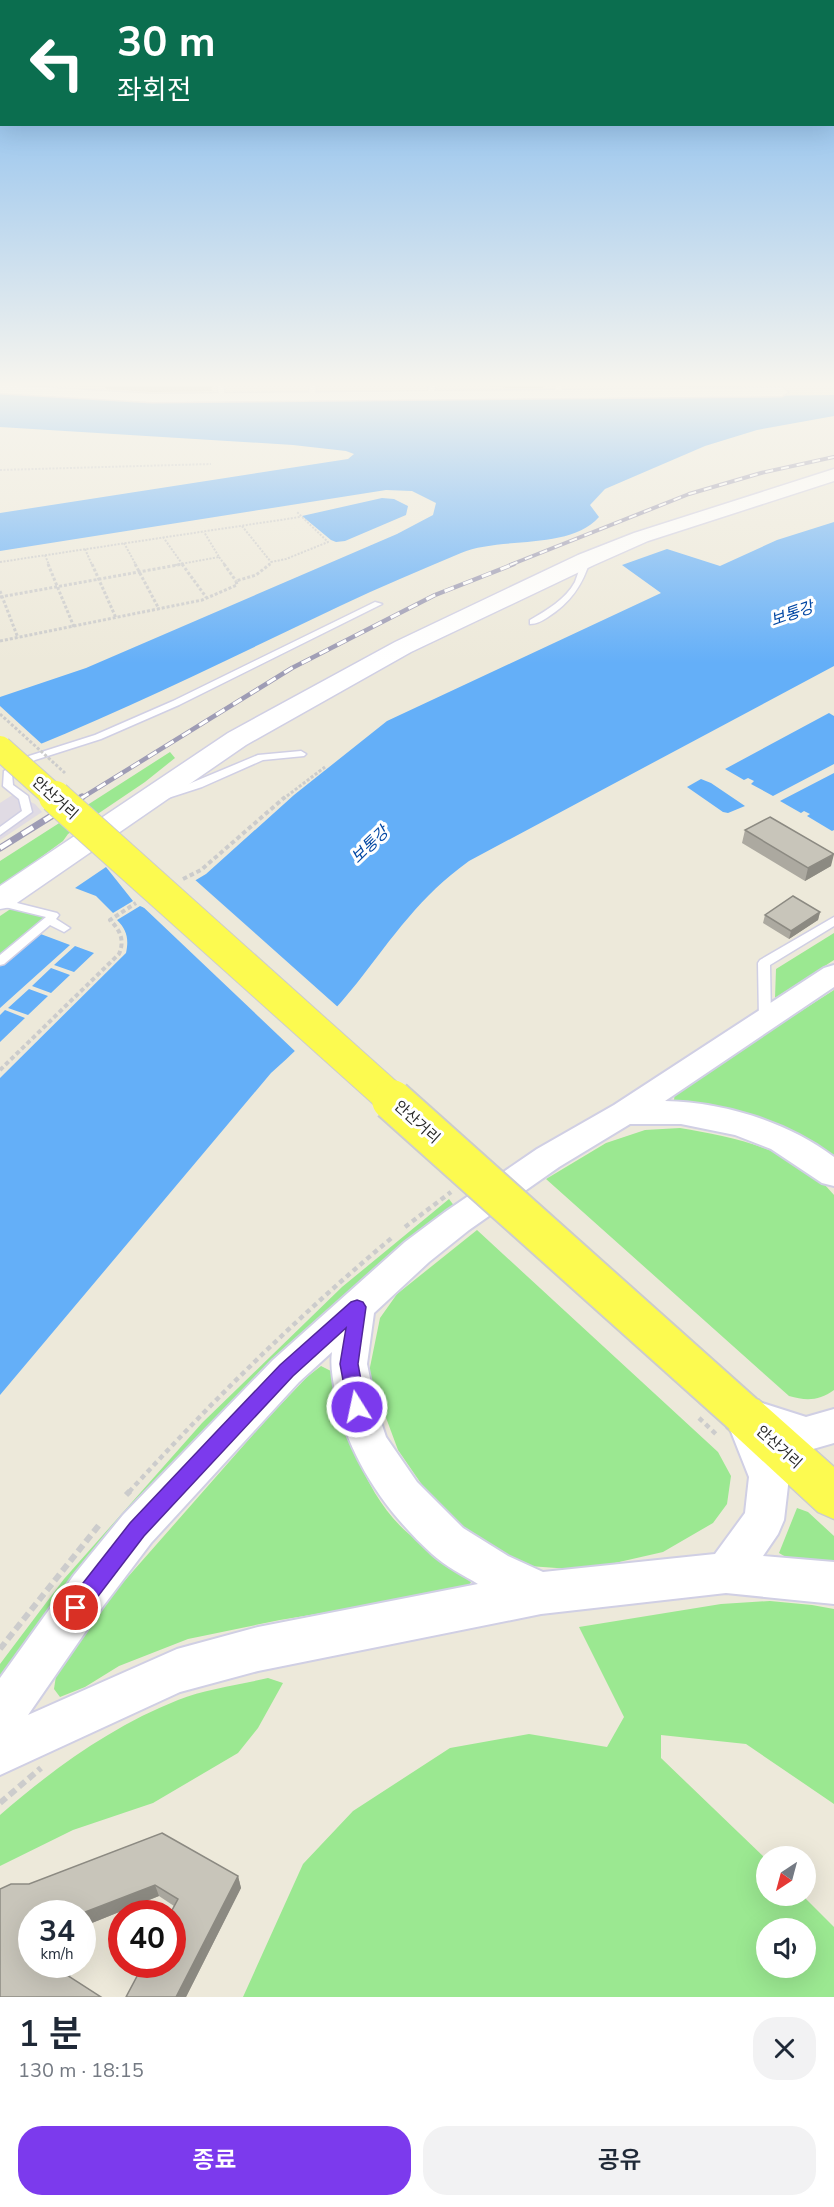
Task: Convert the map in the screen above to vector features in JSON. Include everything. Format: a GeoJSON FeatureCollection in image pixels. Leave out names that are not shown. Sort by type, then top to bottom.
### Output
{"type":"FeatureCollection","features":[{"type":"Feature","properties":{"kind":"main road"},"geometry":{"type":"LineString","coordinates":[[1,899],[237,739],[403,647],[586,560],[688,521],[830,476]]}},
{"type":"Feature","properties":{"kind":"main road","name":"안산거리"},"geometry":{"type":"LineString","coordinates":[[0,748],[730,1431],[834,1497]]}},
{"type":"Feature","properties":{"kind":"street"},"geometry":{"type":"LineString","coordinates":[[0,1716],[89,1590],[137,1529],[286,1371],[417,1252],[457,1221],[548,1158],[625,1113],[834,974]]}},
{"type":"Feature","properties":{"kind":"street"},"geometry":{"type":"LineString","coordinates":[[625,1113],[682,1113],[753,1127],[816,1159],[834,1174]]}},
{"type":"Feature","properties":{"kind":"street"},"geometry":{"type":"LineString","coordinates":[[357,1307],[349,1364],[357,1407],[370,1446],[403,1495],[448,1542],[494,1570],[540,1593]]}},
{"type":"Feature","properties":{"kind":"street"},"geometry":{"type":"LineString","coordinates":[[730,1431],[806,1434],[834,1425]]}},
{"type":"Feature","properties":{"kind":"street"},"geometry":{"type":"LineString","coordinates":[[726,1573],[764,1520],[769,1477],[730,1431]]}},
{"type":"Feature","properties":{"kind":"street"},"geometry":{"type":"LineString","coordinates":[[0,1752],[177,1671],[258,1649],[540,1593],[726,1573],[834,1583]]}},
{"type":"Feature","properties":{"kind":"lane"},"geometry":{"type":"LineString","coordinates":[[534,622],[561,606],[582,579],[586,560]]}},
{"type":"Feature","properties":{"kind":"lane"},"geometry":{"type":"LineString","coordinates":[[0,831],[27,812],[24,798],[8,786],[7,773],[32,758],[98,738],[176,703],[378,604]]}},
{"type":"Feature","properties":{"kind":"lane"},"geometry":{"type":"LineString","coordinates":[[138,804],[198,785],[261,757],[301,754]]}},
{"type":"Feature","properties":{"kind":"lane"},"geometry":{"type":"LineString","coordinates":[[0,961],[50,920],[52,915],[9,904],[1,899]]}},
{"type":"Feature","properties":{"kind":"lane"},"geometry":{"type":"LineString","coordinates":[[50,920],[64,928]]}},
{"type":"Feature","properties":{"kind":"lane"},"geometry":{"type":"LineString","coordinates":[[765,1019],[764,963],[834,921]]}},
{"type":"Feature","properties":{"kind":"path"},"geometry":{"type":"LineString","coordinates":[[236,582],[268,568],[272,562],[286,559],[328,542],[297,512]]}},
{"type":"Feature","properties":{"kind":"path"},"geometry":{"type":"LineString","coordinates":[[0,562],[300,517]]}},
{"type":"Feature","properties":{"kind":"path"},"geometry":{"type":"LineString","coordinates":[[242,526],[272,562]]}},
{"type":"Feature","properties":{"kind":"path"},"geometry":{"type":"LineString","coordinates":[[204,532],[236,582]]}},
{"type":"Feature","properties":{"kind":"path"},"geometry":{"type":"LineString","coordinates":[[163,537],[206,597]]}},
{"type":"Feature","properties":{"kind":"path"},"geometry":{"type":"LineString","coordinates":[[124,543],[159,609]]}},
{"type":"Feature","properties":{"kind":"path"},"geometry":{"type":"LineString","coordinates":[[85,549],[117,618]]}},
{"type":"Feature","properties":{"kind":"path"},"geometry":{"type":"LineString","coordinates":[[45,555],[74,627]]}},
{"type":"Feature","properties":{"kind":"path"},"geometry":{"type":"LineString","coordinates":[[1,597],[219,557]]}},
{"type":"Feature","properties":{"kind":"path"},"geometry":{"type":"LineString","coordinates":[[0,642],[202,600],[237,585],[236,582]]}},
{"type":"Feature","properties":{"kind":"path"},"geometry":{"type":"LineString","coordinates":[[0,591],[18,638]]}},
{"type":"Feature","properties":{"kind":"path"},"geometry":{"type":"LineString","coordinates":[[0,1803],[27,1778],[45,1766]]}},
{"type":"Feature","properties":{"kind":"shaded area"},"geometry":{"type":"Polygon","coordinates":[[[14,794],[35,804],[42,812],[0,840],[0,803],[14,794]]]}},
{"type":"Feature","properties":{"kind":"green space"},"geometry":{"type":"Polygon","coordinates":[[[170,752],[175,758],[145,782],[68,834],[63,841],[0,887],[0,861],[170,752]]]}},
{"type":"Feature","properties":{"kind":"green space"},"geometry":{"type":"Polygon","coordinates":[[[12,908],[44,916],[46,919],[0,954],[0,916],[12,908]]]}},
{"type":"Feature","properties":{"kind":"green space"},"geometry":{"type":"Polygon","coordinates":[[[834,933],[834,960],[775,998],[776,969],[834,933]]]}},
{"type":"Feature","properties":{"kind":"green space"},"geometry":{"type":"Polygon","coordinates":[[[834,990],[834,1162],[674,1100],[675,1092],[834,990]]]}},
{"type":"Feature","properties":{"kind":"green space"},"geometry":{"type":"Polygon","coordinates":[[[680,1128],[743,1141],[784,1156],[819,1180],[834,1195],[834,1390],[828,1394],[812,1399],[789,1396],[546,1179],[606,1143],[645,1130],[680,1128]]]}},
{"type":"Feature","properties":{"kind":"green space"},"geometry":{"type":"Polygon","coordinates":[[[449,1199],[455,1207],[0,1683],[0,1664],[64,1579],[202,1423],[342,1287],[449,1199]]]}},
{"type":"Feature","properties":{"kind":"green space"},"geometry":{"type":"Polygon","coordinates":[[[477,1230],[718,1452],[731,1476],[727,1504],[713,1523],[663,1552],[584,1570],[529,1566],[484,1547],[431,1498],[398,1450],[369,1372],[380,1318],[397,1294],[477,1230]]]}},
{"type":"Feature","properties":{"kind":"green space"},"geometry":{"type":"Polygon","coordinates":[[[321,1366],[331,1371],[341,1414],[349,1436],[368,1481],[380,1501],[409,1534],[465,1575],[471,1582],[467,1589],[280,1620],[188,1639],[119,1666],[85,1687],[60,1697],[54,1689],[57,1669],[112,1595],[266,1420],[307,1377],[321,1366]]]}},
{"type":"Feature","properties":{"kind":"green space"},"geometry":{"type":"Polygon","coordinates":[[[797,1508],[808,1512],[834,1536],[834,1567],[791,1560],[779,1553],[797,1508]]]}},
{"type":"Feature","properties":{"kind":"green space"},"geometry":{"type":"Polygon","coordinates":[[[770,1601],[834,1609],[834,1804],[746,1744],[661,1735],[661,1758],[756,1849],[756,1906],[813,1906],[834,1927],[834,1997],[243,1997],[303,1864],[353,1811],[450,1748],[529,1734],[607,1747],[624,1717],[579,1627],[721,1604],[770,1601]]]}},
{"type":"Feature","properties":{"kind":"green space"},"geometry":{"type":"Polygon","coordinates":[[[268,1678],[283,1683],[258,1728],[238,1753],[153,1803],[73,1830],[0,1866],[0,1815],[62,1765],[130,1722],[178,1700],[211,1690],[268,1678]]]}},
{"type":"Feature","properties":{"kind":"water"},"geometry":{"type":"Polygon","coordinates":[[[237,476],[635,476],[605,489],[590,505],[599,517],[586,528],[552,539],[495,545],[461,553],[355,599],[129,705],[0,760],[0,697],[86,668],[397,534],[433,515],[436,503],[412,491],[386,490],[0,551],[0,513],[237,476]]]}},
{"type":"Feature","properties":{"kind":"water"},"geometry":{"type":"Polygon","coordinates":[[[382,498],[394,499],[408,506],[406,515],[345,541],[331,540],[302,516],[382,498]]]}},
{"type":"Feature","properties":{"kind":"water","name":"보통강"},"geometry":{"type":"Polygon","coordinates":[[[834,522],[834,666],[469,861],[452,874],[408,918],[327,1018],[271,1073],[0,1395],[0,1078],[126,953],[126,935],[117,920],[140,906],[147,909],[206,874],[294,795],[387,721],[661,593],[622,565],[667,549],[720,566],[777,540],[834,522]]]}},
{"type":"Feature","properties":{"kind":"water"},"geometry":{"type":"Polygon","coordinates":[[[829,713],[834,716],[834,764],[773,796],[751,784],[754,781],[748,778],[744,780],[725,769],[829,713]]]}},
{"type":"Feature","properties":{"kind":"water"},"geometry":{"type":"Polygon","coordinates":[[[834,773],[834,830],[832,831],[807,816],[810,814],[804,811],[801,813],[780,801],[834,773]]]}},
{"type":"Feature","properties":{"kind":"water"},"geometry":{"type":"Polygon","coordinates":[[[701,779],[711,783],[745,806],[728,813],[723,812],[687,787],[701,779]]]}},
{"type":"Feature","properties":{"kind":"water"},"geometry":{"type":"Polygon","coordinates":[[[106,867],[133,901],[113,913],[96,896],[75,888],[106,867]]]}},
{"type":"Feature","properties":{"kind":"water"},"geometry":{"type":"Polygon","coordinates":[[[38,933],[70,945],[0,1008],[0,965],[38,933]]]}},
{"type":"Feature","properties":{"kind":"water"},"geometry":{"type":"Polygon","coordinates":[[[75,946],[94,953],[74,972],[54,965],[75,946]]]}},
{"type":"Feature","properties":{"kind":"water"},"geometry":{"type":"Polygon","coordinates":[[[51,968],[70,975],[51,993],[32,986],[51,968]]]}},
{"type":"Feature","properties":{"kind":"water"},"geometry":{"type":"Polygon","coordinates":[[[29,989],[48,996],[28,1015],[8,1008],[29,989]]]}},
{"type":"Feature","properties":{"kind":"water"},"geometry":{"type":"Polygon","coordinates":[[[5,1010],[25,1018],[0,1042],[0,1015],[5,1010]]]}},
{"type":"Feature","properties":{"kind":"pier"},"geometry":{"type":"Polygon","coordinates":[[[0,706],[44,746],[0,763],[0,706]]]}},
{"type":"Feature","properties":{"kind":"pier"},"geometry":{"type":"Polygon","coordinates":[[[193,878],[339,1008],[298,1054],[139,903],[146,906],[193,878]]]}},
{"type":"Feature","properties":{"kind":"building"},"geometry":{"type":"Polygon","coordinates":[[[770,817],[834,854],[808,868],[745,830],[770,817]]]}},
{"type":"Feature","properties":{"kind":"building"},"geometry":{"type":"Polygon","coordinates":[[[793,896],[820,912],[791,931],[765,915],[793,896]]]}},
{"type":"Feature","properties":{"kind":"building"},"geometry":{"type":"Polygon","coordinates":[[[162,1833],[238,1876],[186,1977],[186,1900],[177,1900],[155,1885],[116,1900],[108,1900],[108,1903],[96,1908],[96,1900],[18,1900],[18,1978],[71,1978],[101,1997],[0,1997],[0,1889],[11,1884],[29,1884],[162,1833]]]}},
{"type":"Feature","properties":{"kind":"building"},"geometry":{"type":"Polygon","coordinates":[[[136,1978],[186,1978],[176,1997],[126,1997],[136,1978]]]}},
{"type":"Feature","properties":{"kind":"railway"},"geometry":{"type":"LineString","coordinates":[[510,565],[689,494],[750,476]]}},
{"type":"Feature","properties":{"kind":"railway"},"geometry":{"type":"LineString","coordinates":[[80,799],[292,668],[435,595],[514,564]]}},
{"type":"Feature","properties":{"kind":"railway"},"geometry":{"type":"LineString","coordinates":[[0,848],[82,797]]}},
{"type":"Feature","properties":{"kind":"route"},"geometry":{"type":"LineString","coordinates":[[76,1608],[137,1529],[286,1371],[357,1307],[349,1364],[357,1407]]}}]}
